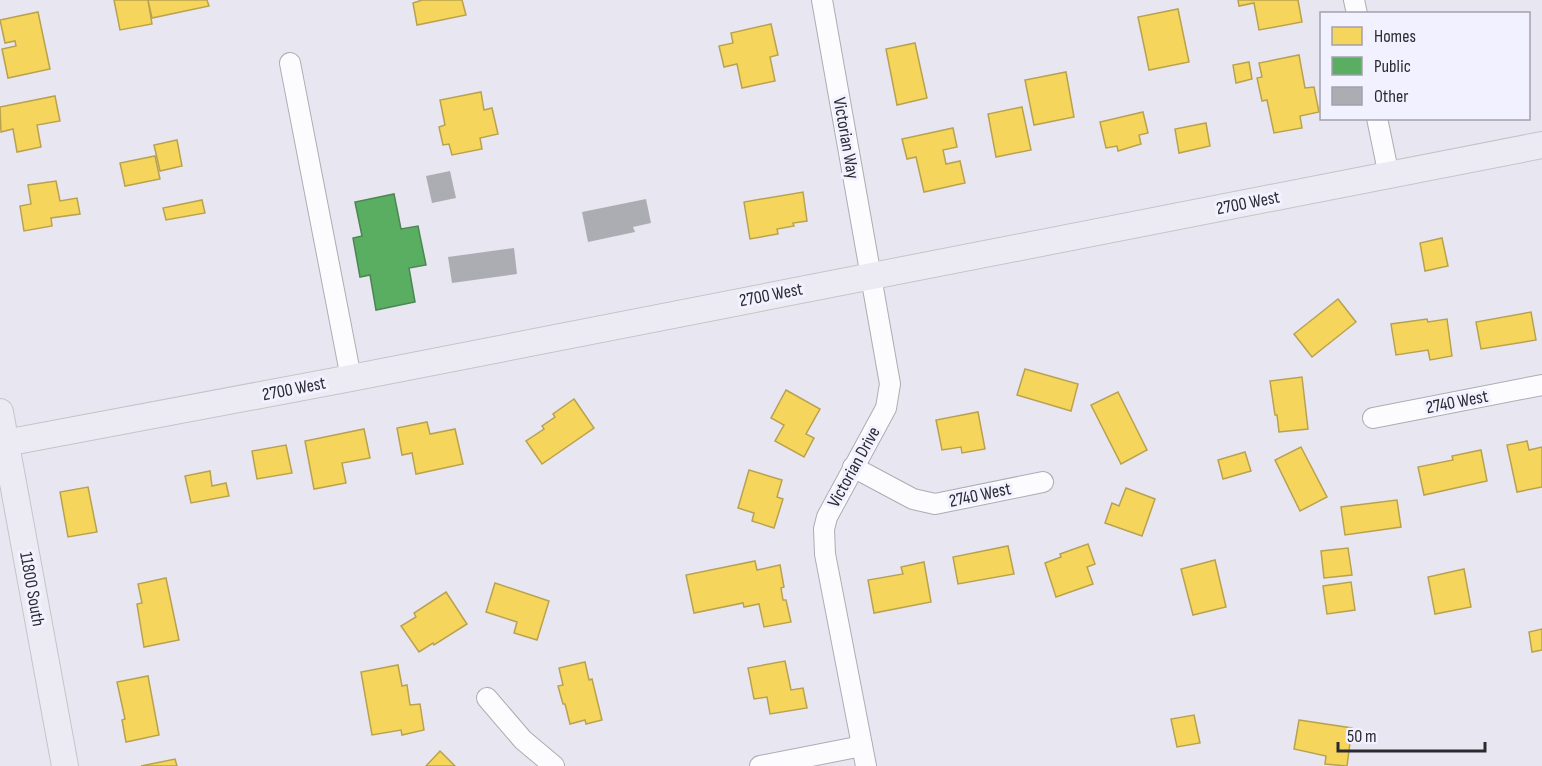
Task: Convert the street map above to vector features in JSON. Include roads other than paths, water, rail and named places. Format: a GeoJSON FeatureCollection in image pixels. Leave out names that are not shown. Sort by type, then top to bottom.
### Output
{"type":"FeatureCollection","features":[{"type":"Feature","properties":{"kind":"main road","name":"2700 West"},"geometry":{"type":"LineString","coordinates":[[3,444],[1542,145]]}},
{"type":"Feature","properties":{"kind":"main road","name":"11800 South"},"geometry":{"type":"LineString","coordinates":[[0,412],[3,444],[65,766]]}},
{"type":"Feature","properties":{"kind":"street","name":"Victorian Way"},"geometry":{"type":"LineString","coordinates":[[822,0],[870,275]]}},
{"type":"Feature","properties":{"kind":"street"},"geometry":{"type":"LineString","coordinates":[[290,63],[351,378]]}},
{"type":"Feature","properties":{"kind":"street"},"geometry":{"type":"LineString","coordinates":[[1377,120],[1389,176]]}},
{"type":"Feature","properties":{"kind":"street","name":"Victorian Drive"},"geometry":{"type":"LineString","coordinates":[[866,766],[823,542],[826,517],[886,408],[889,396],[889,372],[870,275]]}},
{"type":"Feature","properties":{"kind":"street","name":"2740 West"},"geometry":{"type":"LineString","coordinates":[[1372,418],[1542,385]]}},
{"type":"Feature","properties":{"kind":"street","name":"2740 West"},"geometry":{"type":"LineString","coordinates":[[853,467],[913,499],[935,504],[1043,482]]}},
{"type":"Feature","properties":{"kind":"street"},"geometry":{"type":"LineString","coordinates":[[487,698],[524,740],[554,766]]}},
{"type":"Feature","properties":{"kind":"street"},"geometry":{"type":"LineString","coordinates":[[760,766],[862,746]]}}]}
